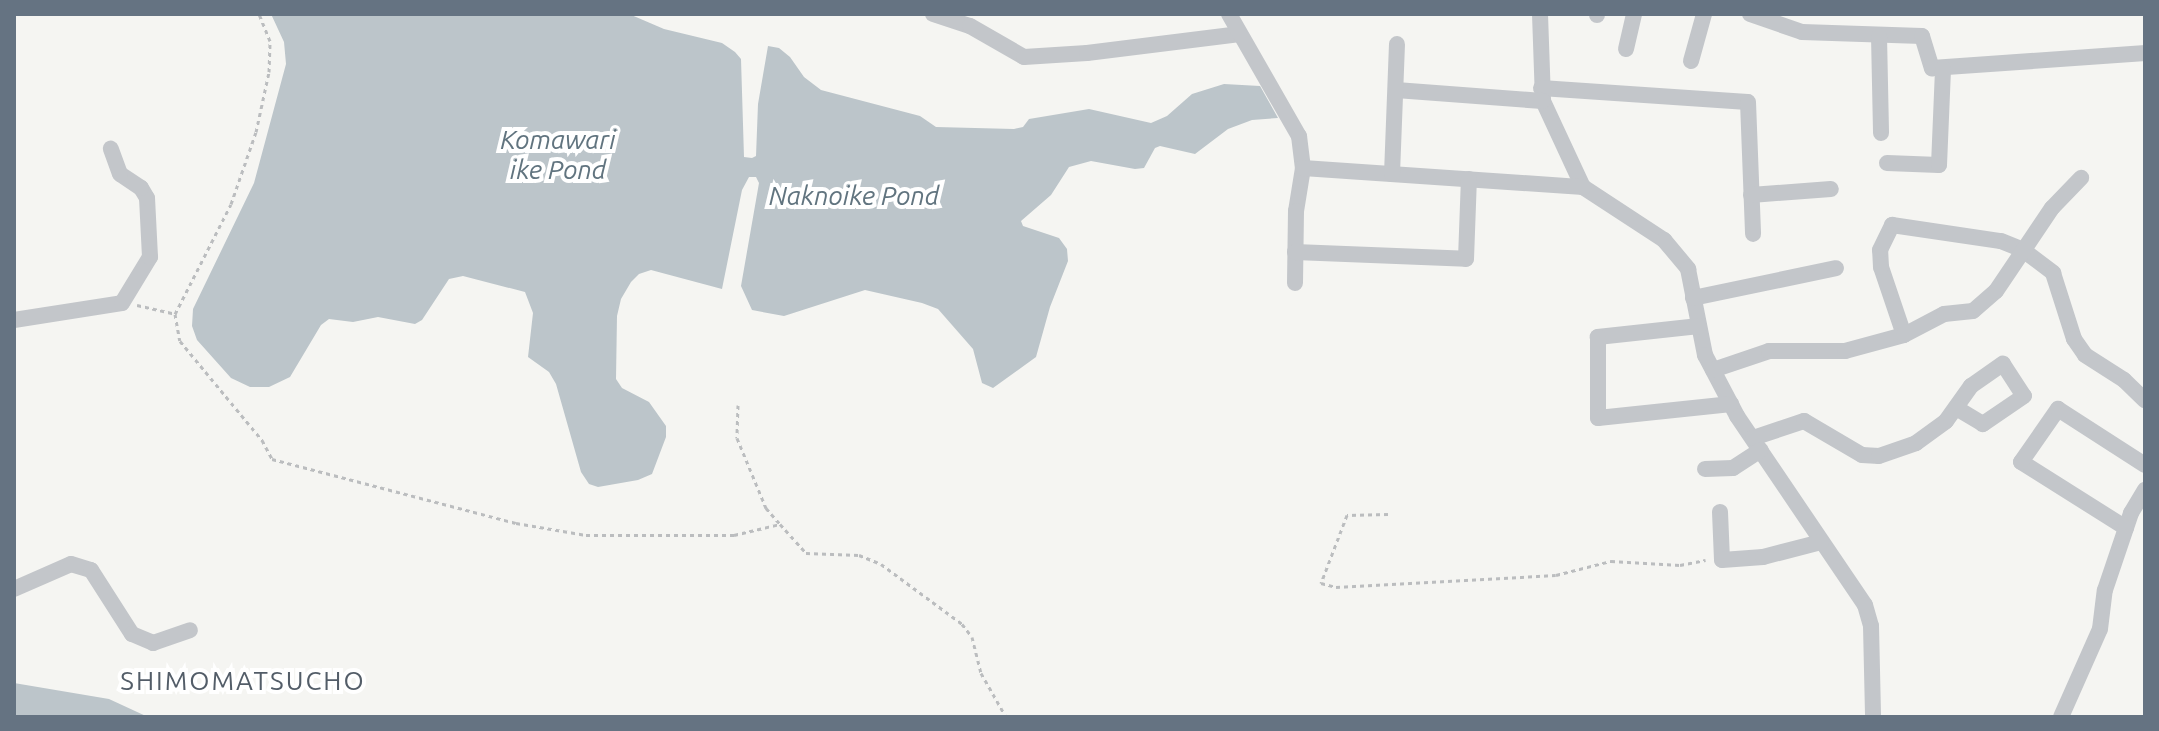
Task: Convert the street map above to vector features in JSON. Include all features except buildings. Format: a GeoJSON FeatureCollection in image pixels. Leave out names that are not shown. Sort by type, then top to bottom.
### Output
{"type":"FeatureCollection","features":[{"type":"Feature","properties":{"kind":"street"},"geometry":{"type":"LineString","coordinates":[[933,14],[970,26],[1024,57],[1087,53],[1240,34]]}},
{"type":"Feature","properties":{"kind":"street"},"geometry":{"type":"LineString","coordinates":[[1229,14],[1299,136],[1303,168],[1295,283]]}},
{"type":"Feature","properties":{"kind":"street"},"geometry":{"type":"LineString","coordinates":[[1540,14],[1542,94],[1583,187]]}},
{"type":"Feature","properties":{"kind":"street"},"geometry":{"type":"LineString","coordinates":[[1626,49],[1634,14]]}},
{"type":"Feature","properties":{"kind":"street"},"geometry":{"type":"LineString","coordinates":[[1691,61],[1704,14]]}},
{"type":"Feature","properties":{"kind":"street"},"geometry":{"type":"LineString","coordinates":[[1750,14],[1802,32],[1922,36],[1932,68],[2145,53]]}},
{"type":"Feature","properties":{"kind":"street"},"geometry":{"type":"LineString","coordinates":[[1879,36],[1881,133]]}},
{"type":"Feature","properties":{"kind":"street"},"geometry":{"type":"LineString","coordinates":[[1392,174],[1397,44]]}},
{"type":"Feature","properties":{"kind":"street"},"geometry":{"type":"LineString","coordinates":[[1887,163],[1939,165],[1943,68]]}},
{"type":"Feature","properties":{"kind":"street"},"geometry":{"type":"LineString","coordinates":[[1396,90],[1748,102],[1753,234]]}},
{"type":"Feature","properties":{"kind":"street"},"geometry":{"type":"LineString","coordinates":[[14,320],[122,303],[150,257],[147,198],[141,188],[120,174],[111,149]]}},
{"type":"Feature","properties":{"kind":"street"},"geometry":{"type":"LineString","coordinates":[[1303,168],[1583,187],[1664,240],[1688,269],[1705,355],[1731,404],[1865,605],[1871,626],[1873,717]]}},
{"type":"Feature","properties":{"kind":"street"},"geometry":{"type":"LineString","coordinates":[[1713,370],[1769,351],[1845,351],[1904,335],[1944,314],[1973,311],[1996,291],[2052,208],[2081,178]]}},
{"type":"Feature","properties":{"kind":"street"},"geometry":{"type":"LineString","coordinates":[[1295,252],[1466,259],[1469,179]]}},
{"type":"Feature","properties":{"kind":"street"},"geometry":{"type":"LineString","coordinates":[[1751,195],[1831,189]]}},
{"type":"Feature","properties":{"kind":"street"},"geometry":{"type":"LineString","coordinates":[[1904,335],[1881,267],[1880,250],[1892,225],[2001,241],[2023,250],[2053,273],[2074,339],[2085,355],[2124,380],[2145,400]]}},
{"type":"Feature","properties":{"kind":"street"},"geometry":{"type":"LineString","coordinates":[[1693,298],[1836,268]]}},
{"type":"Feature","properties":{"kind":"street"},"geometry":{"type":"LineString","coordinates":[[1699,326],[1598,337],[1598,418],[1731,404]]}},
{"type":"Feature","properties":{"kind":"street"},"geometry":{"type":"LineString","coordinates":[[1705,469],[1733,468],[1757,444],[1804,421],[1862,455],[1879,456],[1916,443],[1946,421],[1956,408]]}},
{"type":"Feature","properties":{"kind":"street"},"geometry":{"type":"LineString","coordinates":[[2126,528],[2021,462],[2058,409],[2145,465]]}},
{"type":"Feature","properties":{"kind":"street"},"geometry":{"type":"LineString","coordinates":[[2061,717],[2100,629],[2105,590],[2126,528],[2145,490]]}},
{"type":"Feature","properties":{"kind":"street"},"geometry":{"type":"LineString","coordinates":[[1720,512],[1722,560],[1763,557],[1821,542]]}},
{"type":"Feature","properties":{"kind":"street"},"geometry":{"type":"LineString","coordinates":[[14,589],[71,564],[91,570],[132,634],[153,643],[190,630]]}},
{"type":"Feature","properties":{"kind":"path"},"geometry":{"type":"LineString","coordinates":[[259,14],[270,41],[269,72],[256,132],[231,204],[175,314],[180,341],[262,440],[272,459],[516,523],[586,535],[722,536],[780,524]]}},
{"type":"Feature","properties":{"kind":"path"},"geometry":{"type":"LineString","coordinates":[[122,303],[175,314]]}},
{"type":"Feature","properties":{"kind":"path"},"geometry":{"type":"LineString","coordinates":[[738,405],[737,438],[766,508],[806,553],[859,555],[881,564],[962,624],[972,637],[981,673],[1006,717]]}},
{"type":"Feature","properties":{"kind":"path"},"geometry":{"type":"LineString","coordinates":[[1388,514],[1347,515],[1321,583],[1336,587],[1556,575],[1611,561],[1680,565],[1722,560]]}},
{"type":"Feature","properties":{"kind":"water","name":"Komawari ike Pond"},"geometry":{"type":"Polygon","coordinates":[[[271,14],[629,14],[664,29],[722,43],[741,59],[744,157],[752,158],[756,156],[758,104],[768,46],[779,48],[790,57],[804,77],[821,90],[920,116],[936,127],[1014,129],[1023,127],[1029,119],[1089,109],[1151,123],[1167,116],[1192,94],[1224,84],[1260,86],[1278,118],[1252,120],[1228,129],[1195,154],[1160,146],[1155,148],[1144,168],[1091,161],[1069,167],[1051,195],[1021,221],[1023,226],[1059,238],[1067,249],[1068,261],[1050,307],[1036,357],[993,388],[982,383],[973,349],[938,309],[922,303],[865,290],[784,316],[752,310],[741,286],[759,183],[756,177],[749,177],[742,190],[722,289],[651,270],[639,274],[621,299],[617,316],[616,379],[622,388],[649,402],[666,426],[666,437],[652,474],[638,480],[598,487],[589,484],[581,472],[556,384],[549,372],[528,357],[533,313],[525,292],[463,276],[449,279],[422,320],[415,324],[378,317],[353,322],[329,319],[321,325],[290,377],[269,387],[250,387],[231,378],[197,340],[192,326],[193,309],[254,183],[286,64],[284,42],[271,14]]]}},
{"type":"Feature","properties":{"kind":"water"},"geometry":{"type":"Polygon","coordinates":[[[14,683],[109,699],[148,717],[14,717],[14,683]]]}},
{"type":"Feature","properties":{"kind":"district","name":"SHIMOMATSUCHO"},"geometry":{"type":"Point","coordinates":[243,681]}},
{"type":"Feature","properties":{"kind":"water label","name":"Naknoike Pond"},"geometry":{"type":"Point","coordinates":[854,196]}}]}
